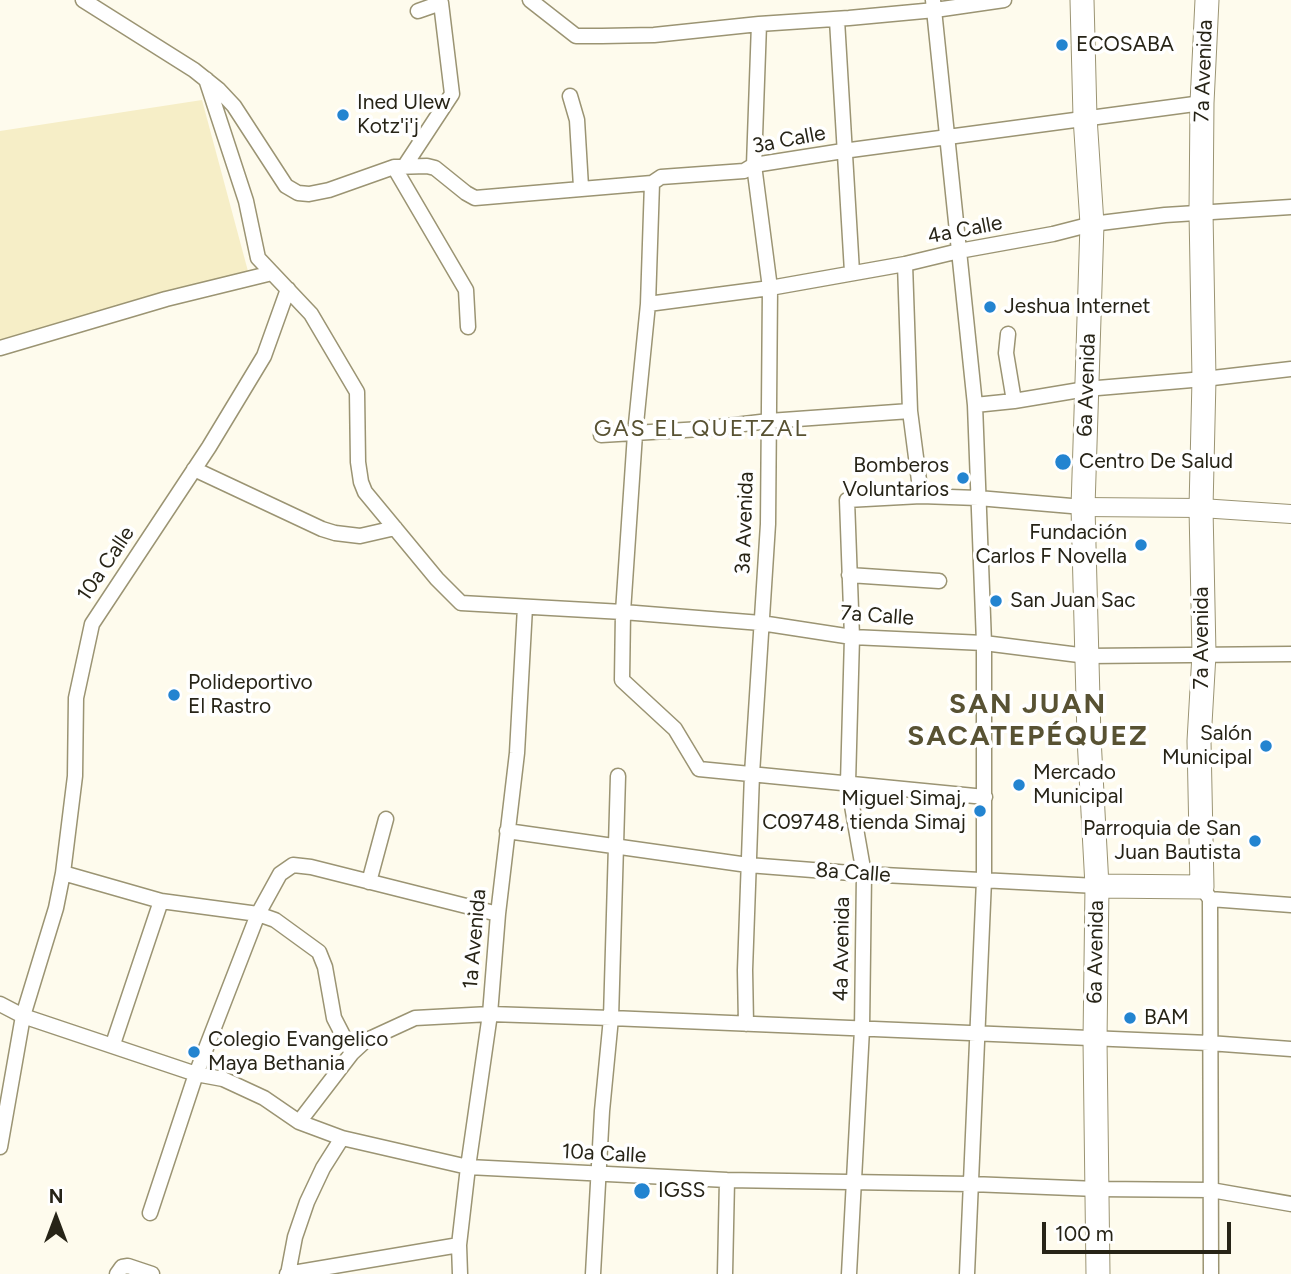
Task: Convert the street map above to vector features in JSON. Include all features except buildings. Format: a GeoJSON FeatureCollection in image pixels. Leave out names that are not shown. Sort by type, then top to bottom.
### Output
{"type":"FeatureCollection","features":[{"type":"Feature","properties":{"kind":"main road","name":"6a Avenida"},"geometry":{"type":"LineString","coordinates":[[1082,0],[1085,117],[1092,224],[1083,507],[1097,886],[1095,1040],[1098,1274]]}},
{"type":"Feature","properties":{"kind":"main road","name":"7a Avenida"},"geometry":{"type":"LineString","coordinates":[[1206,0],[1201,212],[1204,654],[1199,741],[1206,893]]}},
{"type":"Feature","properties":{"kind":"main road","name":"8a Calle"},"geometry":{"type":"LineString","coordinates":[[1097,886],[1206,893]]}},
{"type":"Feature","properties":{"kind":"street"},"geometry":{"type":"LineString","coordinates":[[83,0],[205,79],[234,106],[286,186],[298,193],[309,194],[399,167],[452,94],[441,3],[418,11]]}},
{"type":"Feature","properties":{"kind":"street"},"geometry":{"type":"LineString","coordinates":[[530,0],[576,36],[654,35],[759,24],[837,20],[934,5],[1004,0]]}},
{"type":"Feature","properties":{"kind":"street"},"geometry":{"type":"LineString","coordinates":[[934,5],[975,405],[984,643],[984,880],[967,1274]]}},
{"type":"Feature","properties":{"kind":"street"},"geometry":{"type":"LineString","coordinates":[[837,20],[852,272]]}},
{"type":"Feature","properties":{"kind":"street","name":"3a Avenida"},"geometry":{"type":"LineString","coordinates":[[746,1024],[752,774],[768,524],[770,288],[754,165],[759,24]]}},
{"type":"Feature","properties":{"kind":"street"},"geometry":{"type":"LineString","coordinates":[[194,469],[335,533],[360,536],[395,528],[360,482],[357,392],[311,314],[258,258],[246,201],[205,79]]}},
{"type":"Feature","properties":{"kind":"street"},"geometry":{"type":"LineString","coordinates":[[570,96],[577,120],[581,187]]}},
{"type":"Feature","properties":{"kind":"street","name":"3a Calle"},"geometry":{"type":"LineString","coordinates":[[399,167],[435,168],[475,198],[652,183],[661,177],[744,171],[754,165],[844,151],[1202,103]]}},
{"type":"Feature","properties":{"kind":"street"},"geometry":{"type":"LineString","coordinates":[[399,167],[466,290],[468,327]]}},
{"type":"Feature","properties":{"kind":"street"},"geometry":{"type":"LineString","coordinates":[[652,183],[648,304],[635,434],[622,680],[675,729],[696,767],[985,797]]}},
{"type":"Feature","properties":{"kind":"street","name":"4a Calle"},"geometry":{"type":"LineString","coordinates":[[648,304],[770,288],[905,264],[1092,224],[1201,212],[1291,207]]}},
{"type":"Feature","properties":{"kind":"street"},"geometry":{"type":"LineString","coordinates":[[905,264],[910,411],[921,496],[1083,507],[1201,508],[1291,514]]}},
{"type":"Feature","properties":{"kind":"street"},"geometry":{"type":"LineString","coordinates":[[0,348],[166,299],[272,273]]}},
{"type":"Feature","properties":{"kind":"street","name":"10a Calle"},"geometry":{"type":"LineString","coordinates":[[0,1147],[23,1016],[56,908],[63,873],[75,776],[76,698],[92,624],[194,469],[264,356],[288,289]]}},
{"type":"Feature","properties":{"kind":"street"},"geometry":{"type":"LineString","coordinates":[[1009,334],[1006,353],[1014,401]]}},
{"type":"Feature","properties":{"kind":"street"},"geometry":{"type":"LineString","coordinates":[[975,405],[1086,389],[1291,369]]}},
{"type":"Feature","properties":{"kind":"street"},"geometry":{"type":"LineString","coordinates":[[601,435],[910,411]]}},
{"type":"Feature","properties":{"kind":"street","name":"4a Avenida"},"geometry":{"type":"LineString","coordinates":[[849,1274],[862,1029],[864,874],[848,783],[852,637],[847,500],[921,496]]}},
{"type":"Feature","properties":{"kind":"street","name":"7a Calle"},"geometry":{"type":"LineString","coordinates":[[395,528],[437,579],[461,603],[761,623],[852,637],[984,643],[1087,656],[1291,654]]}},
{"type":"Feature","properties":{"kind":"street"},"geometry":{"type":"LineString","coordinates":[[849,575],[939,581]]}},
{"type":"Feature","properties":{"kind":"street","name":"1a Avenida"},"geometry":{"type":"LineString","coordinates":[[460,1274],[459,1245],[490,1014],[517,745],[525,607]]}},
{"type":"Feature","properties":{"kind":"street"},"geometry":{"type":"LineString","coordinates":[[593,1274],[602,1111],[611,1018],[618,776]]}},
{"type":"Feature","properties":{"kind":"street"},"geometry":{"type":"LineString","coordinates":[[369,882],[386,819]]}},
{"type":"Feature","properties":{"kind":"street","name":"8a Calle"},"geometry":{"type":"LineString","coordinates":[[507,831],[748,865],[1097,886]]}},
{"type":"Feature","properties":{"kind":"street"},"geometry":{"type":"LineString","coordinates":[[150,1213],[195,1074],[258,914],[280,874],[293,865],[498,914]]}},
{"type":"Feature","properties":{"kind":"street"},"geometry":{"type":"LineString","coordinates":[[63,873],[161,901],[258,914],[275,920],[319,952],[325,967],[334,1018],[352,1053]]}},
{"type":"Feature","properties":{"kind":"street"},"geometry":{"type":"LineString","coordinates":[[1206,893],[1291,905]]}},
{"type":"Feature","properties":{"kind":"street","name":"7a Avenida"},"geometry":{"type":"LineString","coordinates":[[1206,893],[1211,1274]]}},
{"type":"Feature","properties":{"kind":"street"},"geometry":{"type":"LineString","coordinates":[[113,1044],[161,901]]}},
{"type":"Feature","properties":{"kind":"street"},"geometry":{"type":"LineString","coordinates":[[0,1003],[23,1016]]}},
{"type":"Feature","properties":{"kind":"street"},"geometry":{"type":"LineString","coordinates":[[299,1122],[352,1053],[365,1041],[415,1018],[490,1014],[611,1018],[1209,1043],[1291,1049]]}},
{"type":"Feature","properties":{"kind":"street","name":"10a Calle"},"geometry":{"type":"LineString","coordinates":[[23,1016],[113,1044],[195,1074],[223,1079],[264,1098],[299,1122],[342,1138],[468,1167],[727,1181],[1211,1190],[1291,1204]]}},
{"type":"Feature","properties":{"kind":"street"},"geometry":{"type":"LineString","coordinates":[[342,1138],[323,1168],[307,1202],[295,1237],[287,1274],[459,1245]]}},
{"type":"Feature","properties":{"kind":"street"},"geometry":{"type":"LineString","coordinates":[[725,1274],[727,1181]]}},
{"type":"Feature","properties":{"kind":"street"},"geometry":{"type":"LineString","coordinates":[[119,1271],[128,1266],[152,1274]]}},
{"type":"Feature","properties":{"kind":"shaded area"},"geometry":{"type":"Polygon","coordinates":[[[202,100],[249,275],[0,340],[0,131],[202,100]]]}},
{"type":"Feature","properties":{"kind":"place","name":"ECOSABA"},"geometry":{"type":"Point","coordinates":[1062,45]}},
{"type":"Feature","properties":{"kind":"place","name":"Ined Ulew Kotz'i'j"},"geometry":{"type":"Point","coordinates":[343,115]}},
{"type":"Feature","properties":{"kind":"place","name":"Jeshua Internet"},"geometry":{"type":"Point","coordinates":[990,307]}},
{"type":"Feature","properties":{"kind":"place","name":"Centro De Salud"},"geometry":{"type":"Point","coordinates":[1063,462]}},
{"type":"Feature","properties":{"kind":"place","name":"Bomberos Voluntarios"},"geometry":{"type":"Point","coordinates":[963,478]}},
{"type":"Feature","properties":{"kind":"place","name":"Fundación Carlos F Novella"},"geometry":{"type":"Point","coordinates":[1141,545]}},
{"type":"Feature","properties":{"kind":"place","name":"San Juan Sac"},"geometry":{"type":"Point","coordinates":[996,601]}},
{"type":"Feature","properties":{"kind":"place","name":"Polideportivo El Rastro"},"geometry":{"type":"Point","coordinates":[174,695]}},
{"type":"Feature","properties":{"kind":"place","name":"Salón Municipal"},"geometry":{"type":"Point","coordinates":[1266,746]}},
{"type":"Feature","properties":{"kind":"place","name":"Mercado Municipal"},"geometry":{"type":"Point","coordinates":[1019,785]}},
{"type":"Feature","properties":{"kind":"place","name":"Miguel Simaj, C09748, tienda Simaj"},"geometry":{"type":"Point","coordinates":[980,811]}},
{"type":"Feature","properties":{"kind":"place","name":"Parroquia de San Juan Bautista"},"geometry":{"type":"Point","coordinates":[1255,841]}},
{"type":"Feature","properties":{"kind":"place","name":"BAM"},"geometry":{"type":"Point","coordinates":[1130,1018]}},
{"type":"Feature","properties":{"kind":"place","name":"Colegio Evangelico Maya Bethania"},"geometry":{"type":"Point","coordinates":[194,1052]}},
{"type":"Feature","properties":{"kind":"place","name":"IGSS"},"geometry":{"type":"Point","coordinates":[642,1191]}},
{"type":"Feature","properties":{"kind":"district","name":"GAS EL QUETZAL"},"geometry":{"type":"Point","coordinates":[701,429]}},
{"type":"Feature","properties":{"kind":"district","name":"SAN JUAN SACATEPÉQUEZ"},"geometry":{"type":"Point","coordinates":[1028,721]}}]}
